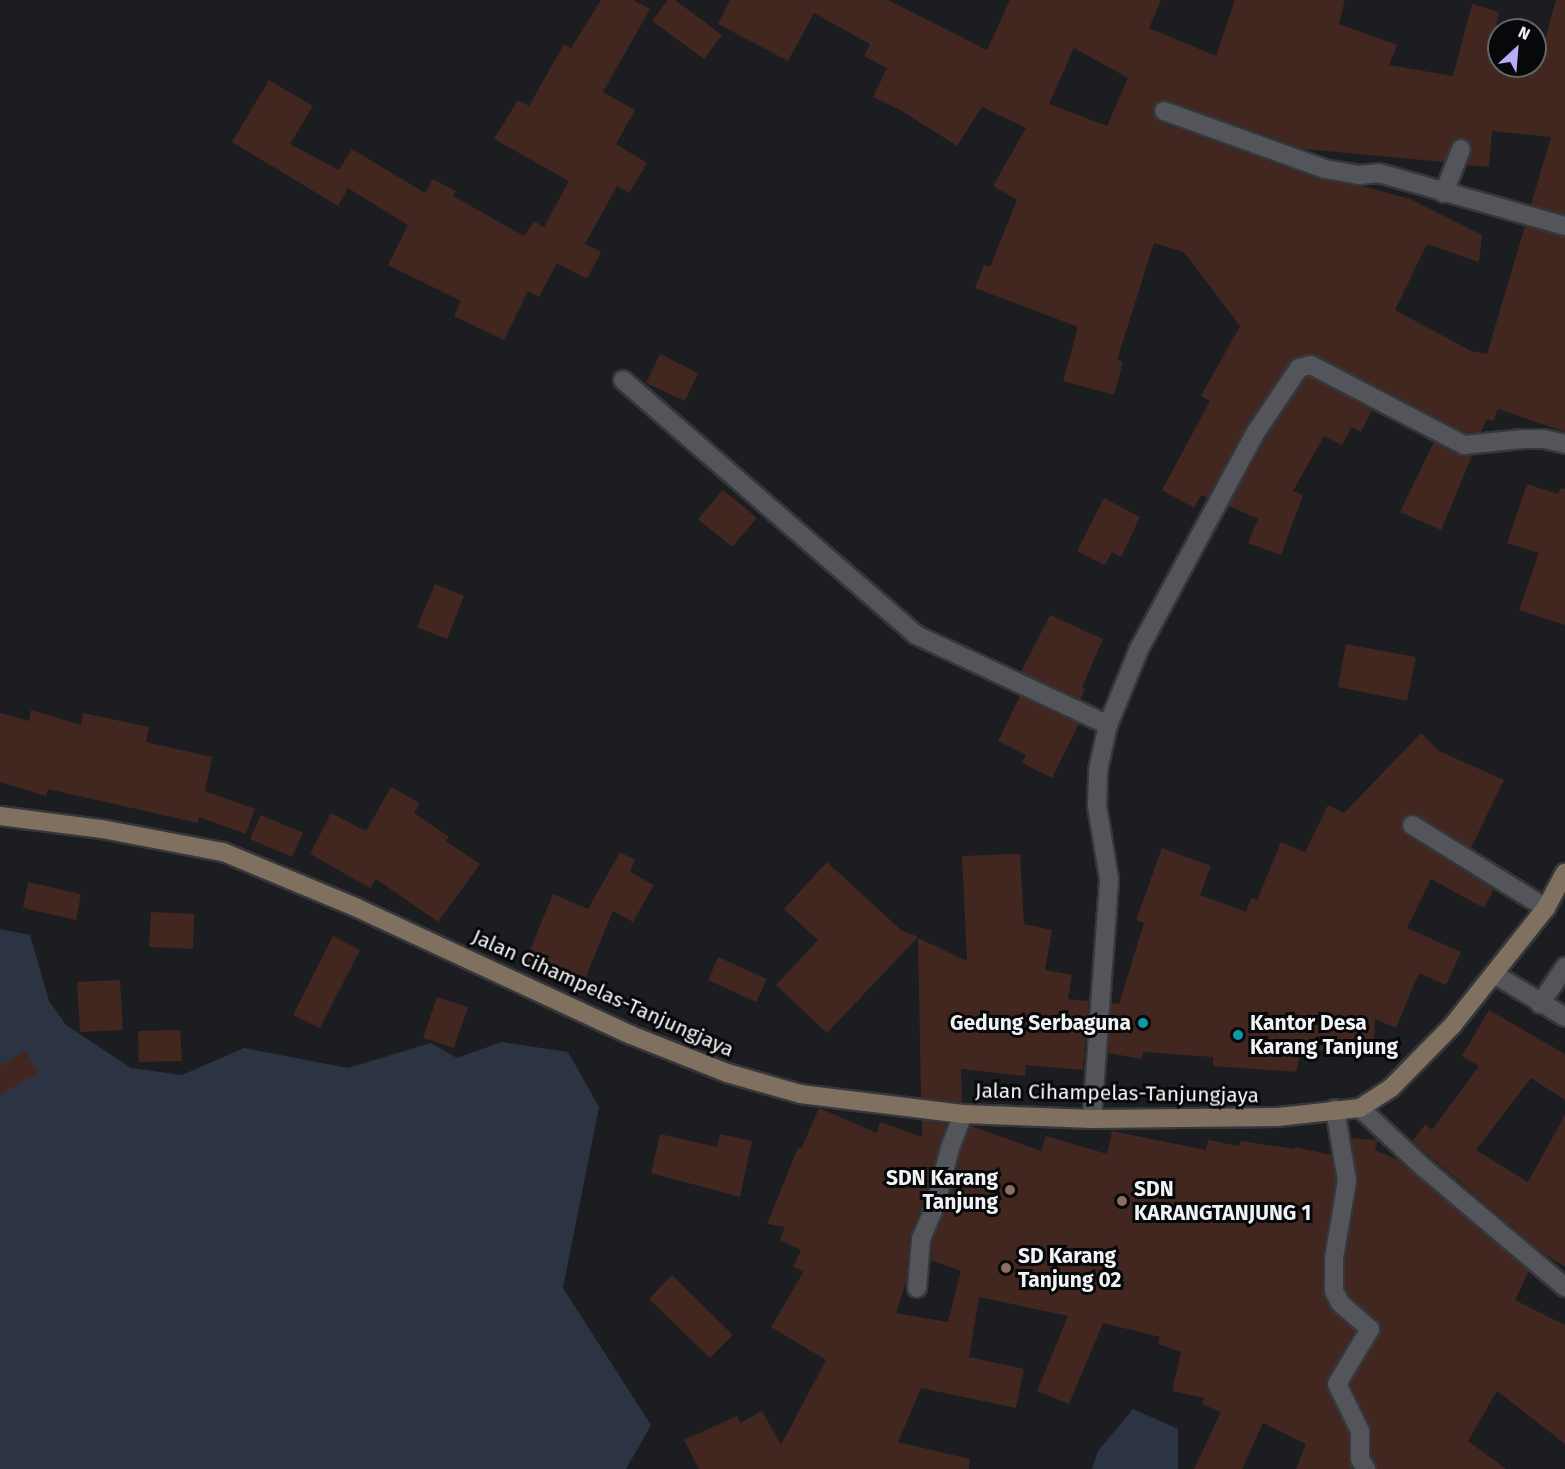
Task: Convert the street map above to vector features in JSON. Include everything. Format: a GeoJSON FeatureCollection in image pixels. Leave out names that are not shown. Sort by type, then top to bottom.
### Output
{"type":"FeatureCollection","features":[{"type":"Feature","properties":{"kind":"main road","name":"Jalan Cihampelas-Tanjungjaya"},"geometry":{"type":"LineString","coordinates":[[0,816],[102,829],[223,852],[355,907],[631,1035],[727,1073],[800,1094],[963,1114],[1092,1119],[1278,1117],[1360,1108],[1391,1088],[1452,1026],[1546,908],[1565,873]]}},
{"type":"Feature","properties":{"kind":"street"},"geometry":{"type":"LineString","coordinates":[[1164,111],[1325,169],[1358,175],[1379,173],[1565,226]]}},
{"type":"Feature","properties":{"kind":"street"},"geometry":{"type":"LineString","coordinates":[[1444,193],[1461,149]]}},
{"type":"Feature","properties":{"kind":"street"},"geometry":{"type":"LineString","coordinates":[[1092,1119],[1109,879],[1097,806],[1098,770],[1108,725],[1138,649],[1256,432],[1299,368],[1311,366],[1464,445],[1524,439],[1544,439],[1565,444]]}},
{"type":"Feature","properties":{"kind":"street"},"geometry":{"type":"LineString","coordinates":[[623,380],[916,635],[1108,725]]}},
{"type":"Feature","properties":{"kind":"street"},"geometry":{"type":"LineString","coordinates":[[1412,825],[1546,908]]}},
{"type":"Feature","properties":{"kind":"street"},"geometry":{"type":"LineString","coordinates":[[1540,1004],[1565,967]]}},
{"type":"Feature","properties":{"kind":"street"},"geometry":{"type":"LineString","coordinates":[[1494,974],[1540,1004],[1565,1017]]}},
{"type":"Feature","properties":{"kind":"street"},"geometry":{"type":"LineString","coordinates":[[1360,1108],[1424,1168],[1565,1287]]}},
{"type":"Feature","properties":{"kind":"street"},"geometry":{"type":"LineString","coordinates":[[1335,1110],[1347,1181],[1334,1258],[1334,1291],[1340,1303],[1370,1329],[1337,1384],[1360,1431],[1360,1460],[1366,1469]]}},
{"type":"Feature","properties":{"kind":"street"},"geometry":{"type":"LineString","coordinates":[[916,1288],[921,1239],[936,1203],[950,1148],[963,1114]]}},
{"type":"Feature","properties":{"kind":"shaded area"},"geometry":{"type":"Polygon","coordinates":[[[0,929],[30,935],[49,1001],[66,1025],[131,1068],[182,1075],[244,1048],[348,1068],[431,1043],[457,1058],[502,1042],[568,1052],[599,1107],[563,1288],[651,1425],[626,1469],[0,1469],[0,929]]]}},
{"type":"Feature","properties":{"kind":"shaded area"},"geometry":{"type":"Polygon","coordinates":[[[1133,1409],[1178,1429],[1178,1469],[1092,1469],[1098,1451],[1133,1409]]]}},
{"type":"Feature","properties":{"kind":"building"},"geometry":{"type":"Polygon","coordinates":[[[601,0],[633,0],[650,9],[603,92],[635,110],[616,144],[647,163],[629,193],[617,186],[585,244],[601,252],[587,279],[557,263],[539,297],[528,291],[504,340],[454,316],[461,301],[388,265],[408,225],[348,188],[338,206],[232,142],[269,80],[313,106],[290,144],[339,170],[352,149],[425,193],[433,179],[456,191],[453,196],[524,236],[534,221],[544,227],[569,181],[494,139],[518,100],[529,106],[564,44],[571,48],[601,0]]]}},
{"type":"Feature","properties":{"kind":"building"},"geometry":{"type":"Polygon","coordinates":[[[668,0],[675,0],[722,35],[704,59],[652,21],[668,0]]]}},
{"type":"Feature","properties":{"kind":"building"},"geometry":{"type":"Polygon","coordinates":[[[730,0],[888,0],[987,50],[1010,0],[1161,0],[1149,28],[1216,56],[1235,0],[1345,0],[1339,24],[1397,45],[1389,65],[1453,76],[1472,4],[1499,12],[1498,18],[1487,18],[1487,78],[1547,78],[1547,33],[1556,0],[1565,0],[1565,214],[1531,205],[1551,137],[1492,131],[1489,167],[1467,165],[1472,148],[1464,138],[1454,141],[1444,162],[1304,149],[1167,100],[1157,102],[1153,112],[1160,122],[1321,180],[1362,186],[1410,199],[1482,235],[1479,262],[1427,244],[1395,310],[1471,351],[1487,354],[1525,226],[1565,237],[1565,432],[1498,409],[1493,421],[1487,419],[1481,432],[1466,433],[1316,355],[1308,354],[1290,362],[1246,427],[1208,498],[1201,495],[1194,508],[1162,490],[1210,401],[1201,396],[1240,326],[1184,252],[1154,243],[1117,360],[1123,362],[1114,395],[1063,381],[1078,327],[975,288],[984,265],[990,267],[1017,200],[993,186],[1026,128],[982,107],[957,146],[902,111],[873,97],[887,68],[864,56],[870,44],[814,13],[788,61],[718,24],[730,0]],[[1074,48],[1049,104],[1107,126],[1128,78],[1074,48]]]}},
{"type":"Feature","properties":{"kind":"building"},"geometry":{"type":"Polygon","coordinates":[[[660,354],[698,373],[685,401],[646,383],[660,354]]]}},
{"type":"Feature","properties":{"kind":"building"},"geometry":{"type":"Polygon","coordinates":[[[1310,377],[1372,410],[1361,432],[1352,427],[1342,445],[1324,436],[1293,491],[1303,495],[1281,555],[1248,543],[1258,519],[1229,506],[1266,438],[1306,378],[1310,377]]]}},
{"type":"Feature","properties":{"kind":"building"},"geometry":{"type":"Polygon","coordinates":[[[1434,442],[1459,455],[1472,456],[1441,530],[1400,512],[1434,442]]]}},
{"type":"Feature","properties":{"kind":"building"},"geometry":{"type":"Polygon","coordinates":[[[1527,484],[1558,494],[1561,488],[1565,489],[1565,625],[1519,610],[1539,553],[1507,543],[1527,484]]]}},
{"type":"Feature","properties":{"kind":"building"},"geometry":{"type":"Polygon","coordinates":[[[723,490],[757,518],[732,547],[698,519],[723,490]]]}},
{"type":"Feature","properties":{"kind":"building"},"geometry":{"type":"Polygon","coordinates":[[[1104,498],[1140,517],[1121,557],[1112,552],[1105,565],[1077,551],[1104,498]]]}},
{"type":"Feature","properties":{"kind":"building"},"geometry":{"type":"Polygon","coordinates":[[[435,584],[464,596],[447,639],[417,627],[435,584]]]}},
{"type":"Feature","properties":{"kind":"building"},"geometry":{"type":"Polygon","coordinates":[[[1050,615],[1103,639],[1082,687],[1085,689],[1080,700],[1021,672],[1050,615]]]}},
{"type":"Feature","properties":{"kind":"building"},"geometry":{"type":"Polygon","coordinates":[[[1346,644],[1416,657],[1407,701],[1338,687],[1346,644]]]}},
{"type":"Feature","properties":{"kind":"building"},"geometry":{"type":"Polygon","coordinates":[[[1020,696],[1079,724],[1052,778],[1022,763],[1026,755],[998,741],[1020,696]]]}},
{"type":"Feature","properties":{"kind":"building"},"geometry":{"type":"Polygon","coordinates":[[[31,710],[81,725],[83,713],[149,727],[146,742],[212,757],[205,791],[255,809],[246,834],[199,817],[198,823],[48,789],[46,796],[0,782],[0,713],[29,721],[31,710]]]}},
{"type":"Feature","properties":{"kind":"building"},"geometry":{"type":"Polygon","coordinates":[[[1421,733],[1439,751],[1504,780],[1471,848],[1417,815],[1407,815],[1401,824],[1406,835],[1494,889],[1484,908],[1431,879],[1407,928],[1461,952],[1446,985],[1419,973],[1396,1028],[1375,1019],[1373,1056],[1302,1048],[1296,1072],[1213,1066],[1213,1057],[1143,1052],[1142,1059],[1108,1053],[1111,1003],[1119,1004],[1144,923],[1136,920],[1162,848],[1211,866],[1200,895],[1246,912],[1251,898],[1257,900],[1281,842],[1305,852],[1328,805],[1344,813],[1421,733]]]}},
{"type":"Feature","properties":{"kind":"building"},"geometry":{"type":"Polygon","coordinates":[[[391,787],[420,803],[414,813],[449,837],[446,841],[480,864],[438,922],[376,879],[370,888],[310,854],[331,813],[366,831],[391,787]]]}},
{"type":"Feature","properties":{"kind":"building"},"geometry":{"type":"Polygon","coordinates":[[[261,815],[303,833],[292,857],[250,839],[261,815]]]}},
{"type":"Feature","properties":{"kind":"building"},"geometry":{"type":"Polygon","coordinates":[[[620,852],[635,860],[630,872],[654,885],[633,922],[613,911],[582,986],[525,962],[553,894],[588,909],[620,852]]]}},
{"type":"Feature","properties":{"kind":"building"},"geometry":{"type":"Polygon","coordinates":[[[1020,854],[1024,924],[1052,930],[1045,970],[1072,975],[1068,999],[1089,1001],[1083,1070],[1026,1065],[1025,1076],[961,1069],[962,1103],[921,1098],[918,938],[967,961],[962,856],[1020,854]]]}},
{"type":"Feature","properties":{"kind":"building"},"geometry":{"type":"Polygon","coordinates":[[[827,862],[901,930],[918,937],[827,1033],[776,985],[818,940],[784,909],[827,862]]]}},
{"type":"Feature","properties":{"kind":"building"},"geometry":{"type":"Polygon","coordinates":[[[28,882],[81,894],[76,920],[23,908],[28,882]]]}},
{"type":"Feature","properties":{"kind":"building"},"geometry":{"type":"Polygon","coordinates":[[[151,912],[194,914],[193,949],[149,947],[151,912]]]}},
{"type":"Feature","properties":{"kind":"building"},"geometry":{"type":"Polygon","coordinates":[[[333,936],[360,950],[320,1028],[293,1015],[333,936]]]}},
{"type":"Feature","properties":{"kind":"building"},"geometry":{"type":"Polygon","coordinates":[[[718,957],[767,979],[756,1002],[708,980],[718,957]]]}},
{"type":"Feature","properties":{"kind":"building"},"geometry":{"type":"Polygon","coordinates":[[[120,980],[123,1030],[80,1032],[77,982],[120,980]]]}},
{"type":"Feature","properties":{"kind":"building"},"geometry":{"type":"Polygon","coordinates":[[[437,997],[468,1007],[454,1048],[423,1038],[437,997]]]}},
{"type":"Feature","properties":{"kind":"building"},"geometry":{"type":"Polygon","coordinates":[[[1489,1010],[1565,1054],[1565,1100],[1531,1078],[1476,1150],[1528,1182],[1565,1115],[1565,1267],[1539,1250],[1412,1141],[1426,1124],[1432,1130],[1479,1066],[1462,1056],[1489,1010]]]}},
{"type":"Feature","properties":{"kind":"building"},"geometry":{"type":"Polygon","coordinates":[[[180,1030],[182,1061],[139,1062],[138,1031],[180,1030]]]}},
{"type":"Feature","properties":{"kind":"building"},"geometry":{"type":"Polygon","coordinates":[[[25,1051],[38,1073],[0,1095],[0,1066],[25,1051]]]}},
{"type":"Feature","properties":{"kind":"building"},"geometry":{"type":"Polygon","coordinates":[[[819,1108],[877,1133],[880,1122],[922,1137],[922,1120],[947,1123],[925,1199],[910,1235],[906,1282],[896,1313],[948,1322],[961,1271],[931,1260],[932,1242],[947,1206],[961,1151],[971,1126],[1041,1151],[1046,1136],[1107,1154],[1112,1131],[1206,1150],[1208,1140],[1239,1146],[1240,1141],[1295,1149],[1295,1147],[1331,1155],[1336,1181],[1323,1256],[1323,1292],[1332,1311],[1355,1331],[1326,1384],[1349,1434],[1349,1459],[1353,1469],[1296,1469],[1306,1444],[1263,1423],[1242,1469],[1194,1469],[1221,1412],[1202,1404],[1204,1398],[1172,1391],[1181,1352],[1158,1344],[1160,1337],[1103,1323],[1069,1404],[1037,1391],[1068,1316],[979,1297],[969,1357],[1024,1369],[1016,1408],[921,1388],[898,1442],[970,1459],[969,1469],[699,1469],[684,1440],[737,1416],[740,1423],[762,1411],[781,1445],[826,1360],[771,1327],[804,1271],[793,1267],[801,1250],[780,1240],[785,1227],[767,1224],[798,1148],[801,1149],[819,1108]]]}},
{"type":"Feature","properties":{"kind":"building"},"geometry":{"type":"Polygon","coordinates":[[[660,1134],[717,1147],[720,1134],[752,1141],[740,1197],[651,1173],[660,1134]]]}},
{"type":"Feature","properties":{"kind":"building"},"geometry":{"type":"Polygon","coordinates":[[[1351,1138],[1378,1140],[1375,1150],[1400,1161],[1529,1271],[1515,1300],[1565,1325],[1565,1444],[1497,1391],[1468,1441],[1506,1469],[1377,1469],[1371,1456],[1370,1427],[1350,1385],[1381,1329],[1378,1321],[1349,1296],[1345,1288],[1345,1259],[1358,1182],[1351,1138]]]}},
{"type":"Feature","properties":{"kind":"building"},"geometry":{"type":"Polygon","coordinates":[[[672,1275],[733,1335],[710,1358],[649,1299],[672,1275]]]}},
{"type":"Feature","properties":{"kind":"place","name":"Gedung Serbaguna"},"geometry":{"type":"Point","coordinates":[1143,1023]}},
{"type":"Feature","properties":{"kind":"place","name":"Kantor Desa Karang Tanjung"},"geometry":{"type":"Point","coordinates":[1238,1035]}},
{"type":"Feature","properties":{"kind":"place","name":"SDN Karang Tanjung"},"geometry":{"type":"Point","coordinates":[1010,1190]}},
{"type":"Feature","properties":{"kind":"place","name":"SDN KARANGTANJUNG 1"},"geometry":{"type":"Point","coordinates":[1122,1201]}},
{"type":"Feature","properties":{"kind":"place","name":"SD Karang Tanjung 02"},"geometry":{"type":"Point","coordinates":[1006,1268]}}]}
